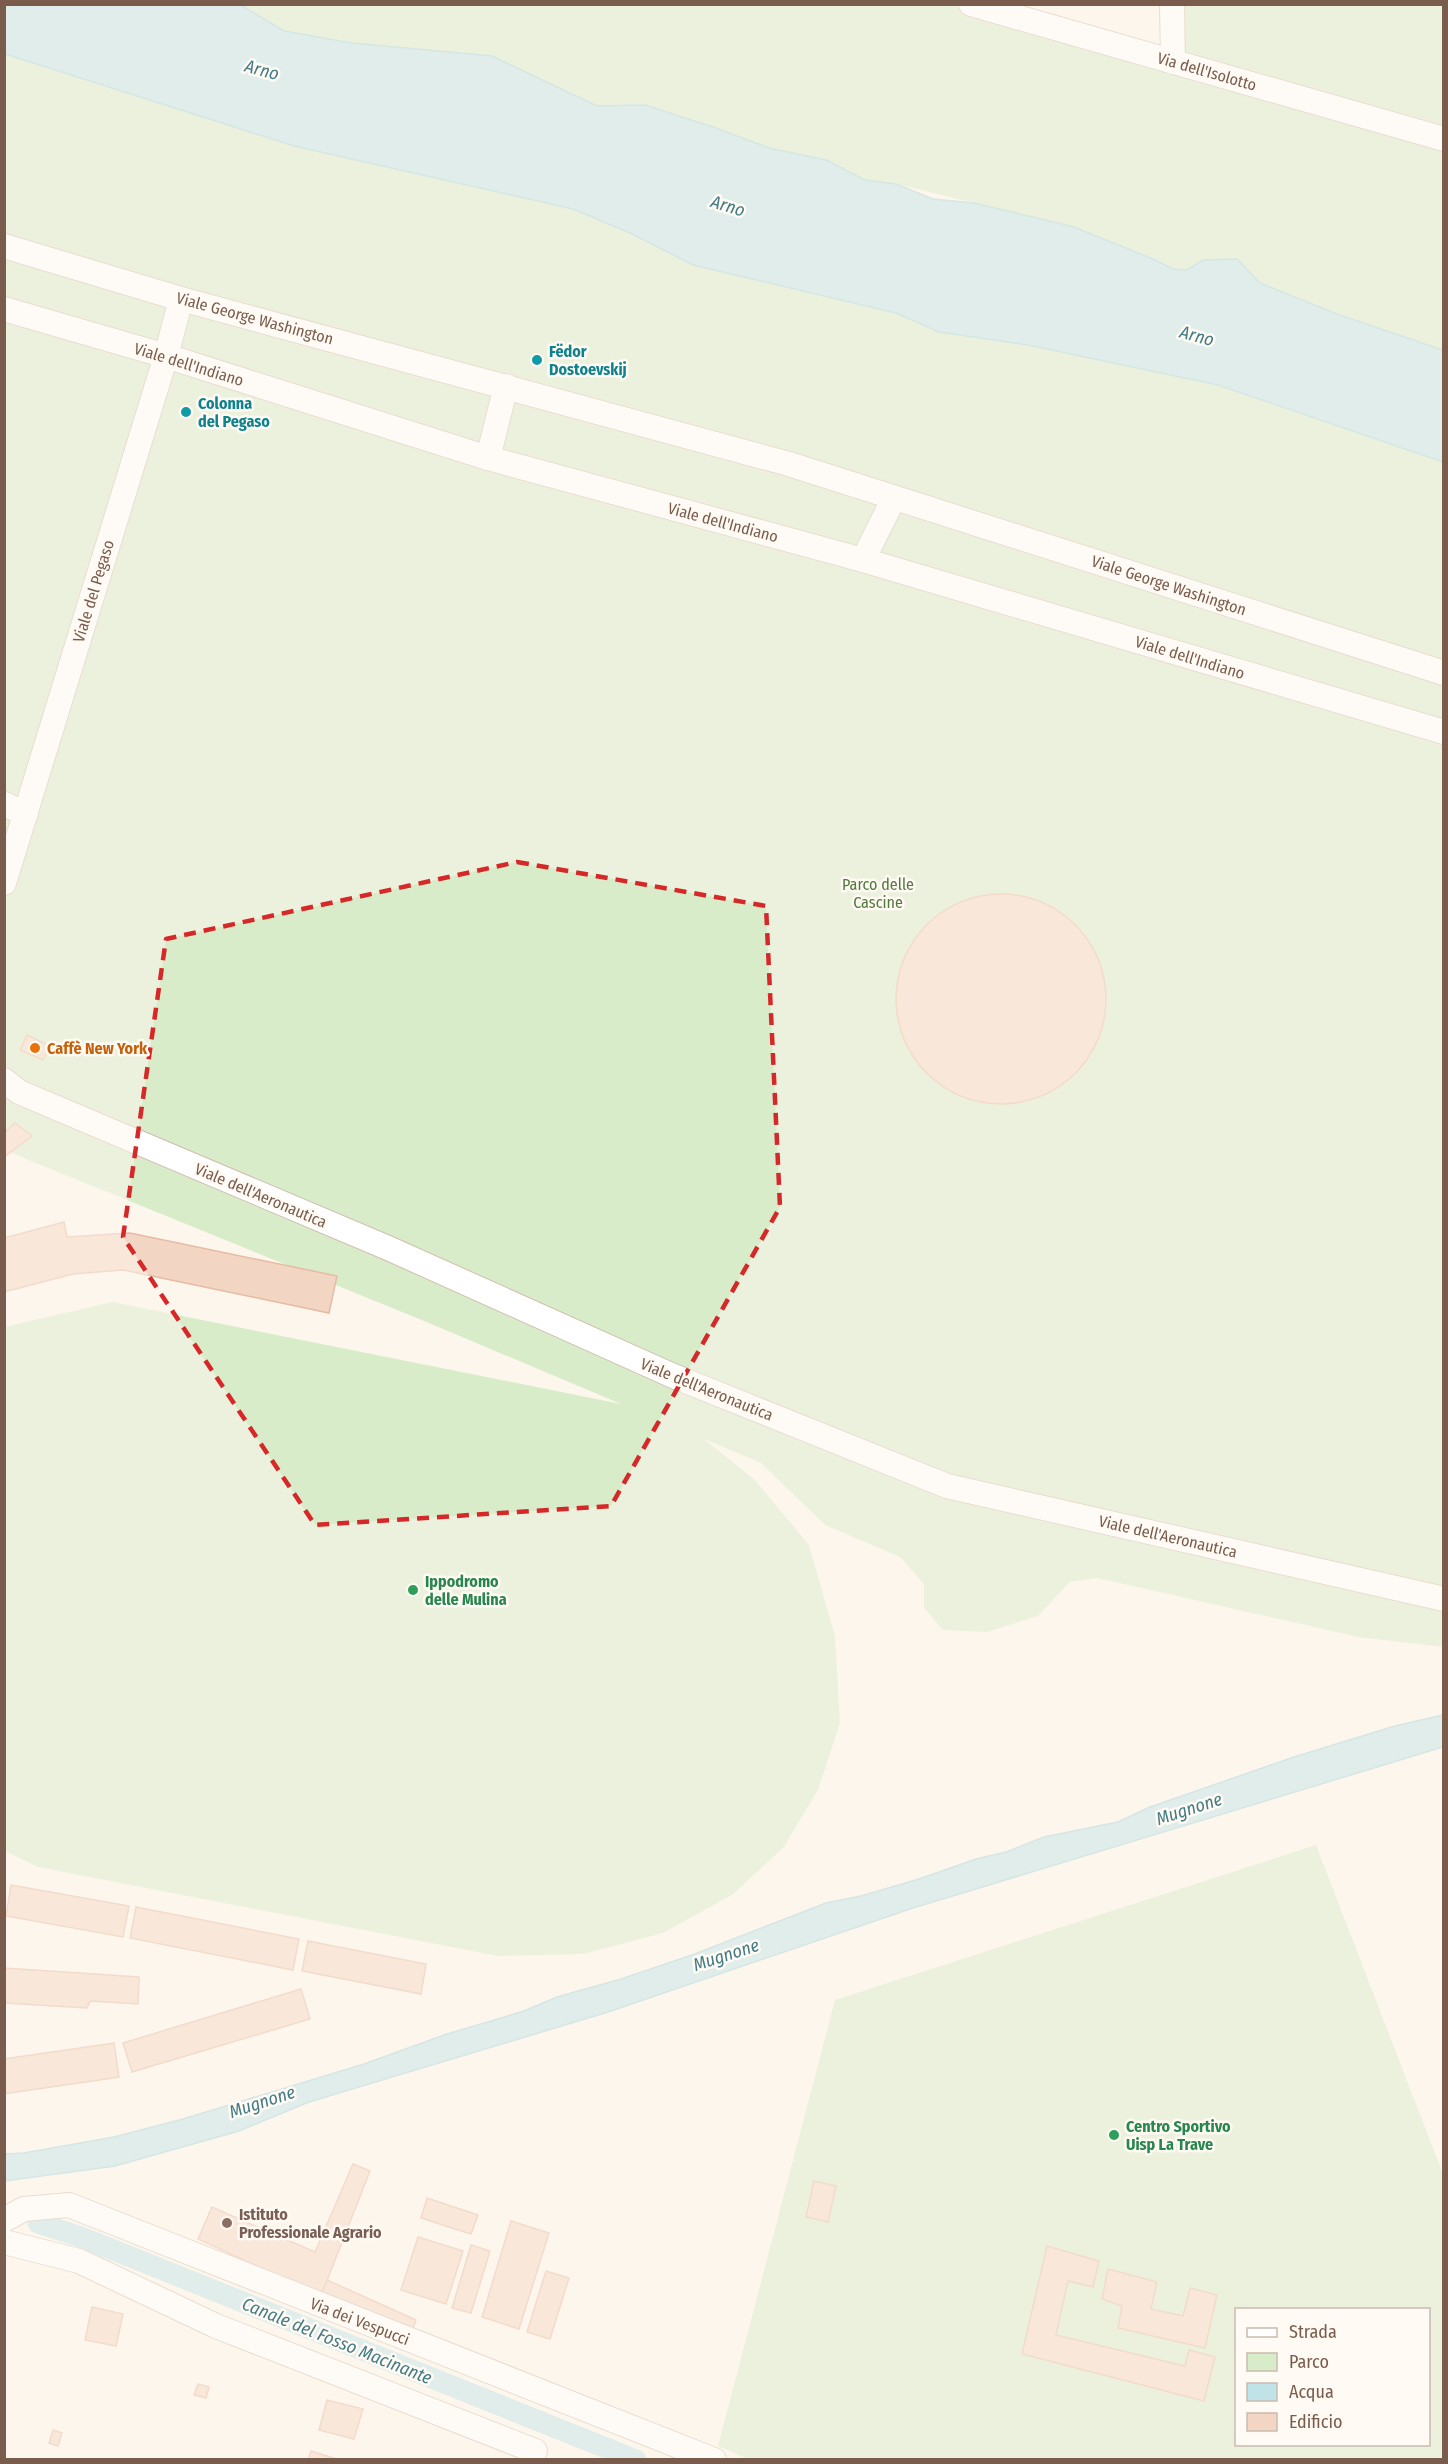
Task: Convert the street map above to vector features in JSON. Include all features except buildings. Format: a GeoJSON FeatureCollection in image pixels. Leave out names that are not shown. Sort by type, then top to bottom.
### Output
{"type":"FeatureCollection","features":[{"type":"Feature","properties":{"kind":"street","name":"Via dell'Isolotto"},"geometry":{"type":"LineString","coordinates":[[971,4],[1443,139]]}},
{"type":"Feature","properties":{"kind":"street"},"geometry":{"type":"LineString","coordinates":[[1172,4],[1173,62]]}},
{"type":"Feature","properties":{"kind":"street","name":"Viale George Washington"},"geometry":{"type":"LineString","coordinates":[[4,246],[181,299],[789,464],[1443,673]]}},
{"type":"Feature","properties":{"kind":"street","name":"Viale del Pegaso"},"geometry":{"type":"LineString","coordinates":[[4,883],[15,809],[166,356],[181,299]]}},
{"type":"Feature","properties":{"kind":"street","name":"Viale dell'Indiano"},"geometry":{"type":"LineString","coordinates":[[4,309],[166,356],[488,458],[863,561],[1443,732]]}},
{"type":"Feature","properties":{"kind":"street"},"geometry":{"type":"LineString","coordinates":[[488,458],[506,386]]}},
{"type":"Feature","properties":{"kind":"street"},"geometry":{"type":"LineString","coordinates":[[863,561],[894,498]]}},
{"type":"Feature","properties":{"kind":"street","name":"Viale dell'Aeronautica"},"geometry":{"type":"LineString","coordinates":[[4,1080],[19,1092],[388,1248],[671,1375],[947,1486],[1443,1599]]}},
{"type":"Feature","properties":{"kind":"street","name":"Via dei Vespucci"},"geometry":{"type":"LineString","coordinates":[[14,2215],[69,2205],[714,2460]]}},
{"type":"Feature","properties":{"kind":"street"},"geometry":{"type":"LineString","coordinates":[[4,2242],[80,2261],[216,2326],[535,2451]]}},
{"type":"Feature","properties":{"kind":"highlighted area"},"geometry":{"type":"Polygon","coordinates":[[[517,862],[766,906],[780,1207],[611,1506],[315,1525],[123,1237],[166,939],[517,862]]]}},
{"type":"Feature","properties":{"kind":"green space"},"geometry":{"type":"Polygon","coordinates":[[[241,5],[951,5],[1443,150],[1443,350],[1337,314],[1260,283],[1237,259],[1203,260],[1187,270],[1173,269],[1074,227],[896,184],[865,180],[826,160],[769,148],[645,105],[597,106],[492,56],[352,43],[284,31],[241,5]]]}},
{"type":"Feature","properties":{"kind":"green space"},"geometry":{"type":"Polygon","coordinates":[[[1179,5],[1443,5],[1443,125],[1185,53],[1179,5]]]}},
{"type":"Feature","properties":{"kind":"green space","name":"Parco delle Cascine"},"geometry":{"type":"Polygon","coordinates":[[[5,54],[294,146],[573,209],[630,233],[693,265],[896,313],[939,332],[1025,344],[1219,385],[1443,462],[1443,1647],[1358,1637],[1097,1578],[1070,1582],[1038,1616],[987,1632],[943,1630],[924,1608],[924,1584],[900,1557],[825,1525],[761,1463],[704,1439],[755,1480],[809,1545],[835,1636],[840,1723],[818,1790],[783,1848],[732,1895],[663,1933],[583,1954],[498,1956],[38,1867],[5,1851],[4,1327],[112,1302],[621,1404],[9,1152],[5,1145],[5,54]]]}},
{"type":"Feature","properties":{"kind":"green space","name":"Centro Sportivo Uisp La Trave"},"geometry":{"type":"Polygon","coordinates":[[[1316,1845],[1443,2174],[1443,2459],[750,2460],[718,2446],[835,2000],[1316,1845]]]}},
{"type":"Feature","properties":{"kind":"water","name":"Arno"},"geometry":{"type":"Polygon","coordinates":[[[5,4],[241,5],[284,31],[352,43],[492,56],[597,106],[645,105],[769,148],[826,160],[865,180],[896,184],[933,199],[974,203],[1074,227],[1173,269],[1187,270],[1203,260],[1237,259],[1260,283],[1337,314],[1443,350],[1443,462],[1218,385],[1028,345],[939,332],[896,313],[693,265],[630,233],[573,209],[294,146],[5,54],[5,4]]]}},
{"type":"Feature","properties":{"kind":"water","name":"Mugnone"},"geometry":{"type":"Polygon","coordinates":[[[1443,1715],[1443,1747],[913,1908],[608,2012],[309,2102],[239,2131],[115,2166],[5,2181],[5,2154],[24,2153],[114,2137],[183,2119],[364,2064],[447,2034],[524,2011],[557,1997],[621,1979],[692,1955],[826,1903],[861,1896],[919,1879],[976,1859],[1006,1852],[1044,1837],[1118,1822],[1150,1807],[1294,1757],[1395,1726],[1443,1715]]]}},
{"type":"Feature","properties":{"kind":"waterway","name":"Canale del Fosso Macinante"},"geometry":{"type":"LineString","coordinates":[[38,2223],[81,2237],[636,2460]]}},
{"type":"Feature","properties":{"kind":"place","name":"Fëdor Dostoevskij"},"geometry":{"type":"Point","coordinates":[537,360]}},
{"type":"Feature","properties":{"kind":"place","name":"Colonna del Pegaso"},"geometry":{"type":"Point","coordinates":[186,412]}},
{"type":"Feature","properties":{"kind":"place","name":"Caffè New York"},"geometry":{"type":"Point","coordinates":[35,1048]}},
{"type":"Feature","properties":{"kind":"place","name":"Ippodromo delle Mulina"},"geometry":{"type":"Point","coordinates":[413,1590]}},
{"type":"Feature","properties":{"kind":"place","name":"Centro Sportivo Uisp La Trave"},"geometry":{"type":"Point","coordinates":[1114,2135]}},
{"type":"Feature","properties":{"kind":"place","name":"Istituto Professionale Agrario"},"geometry":{"type":"Point","coordinates":[227,2223]}}]}
